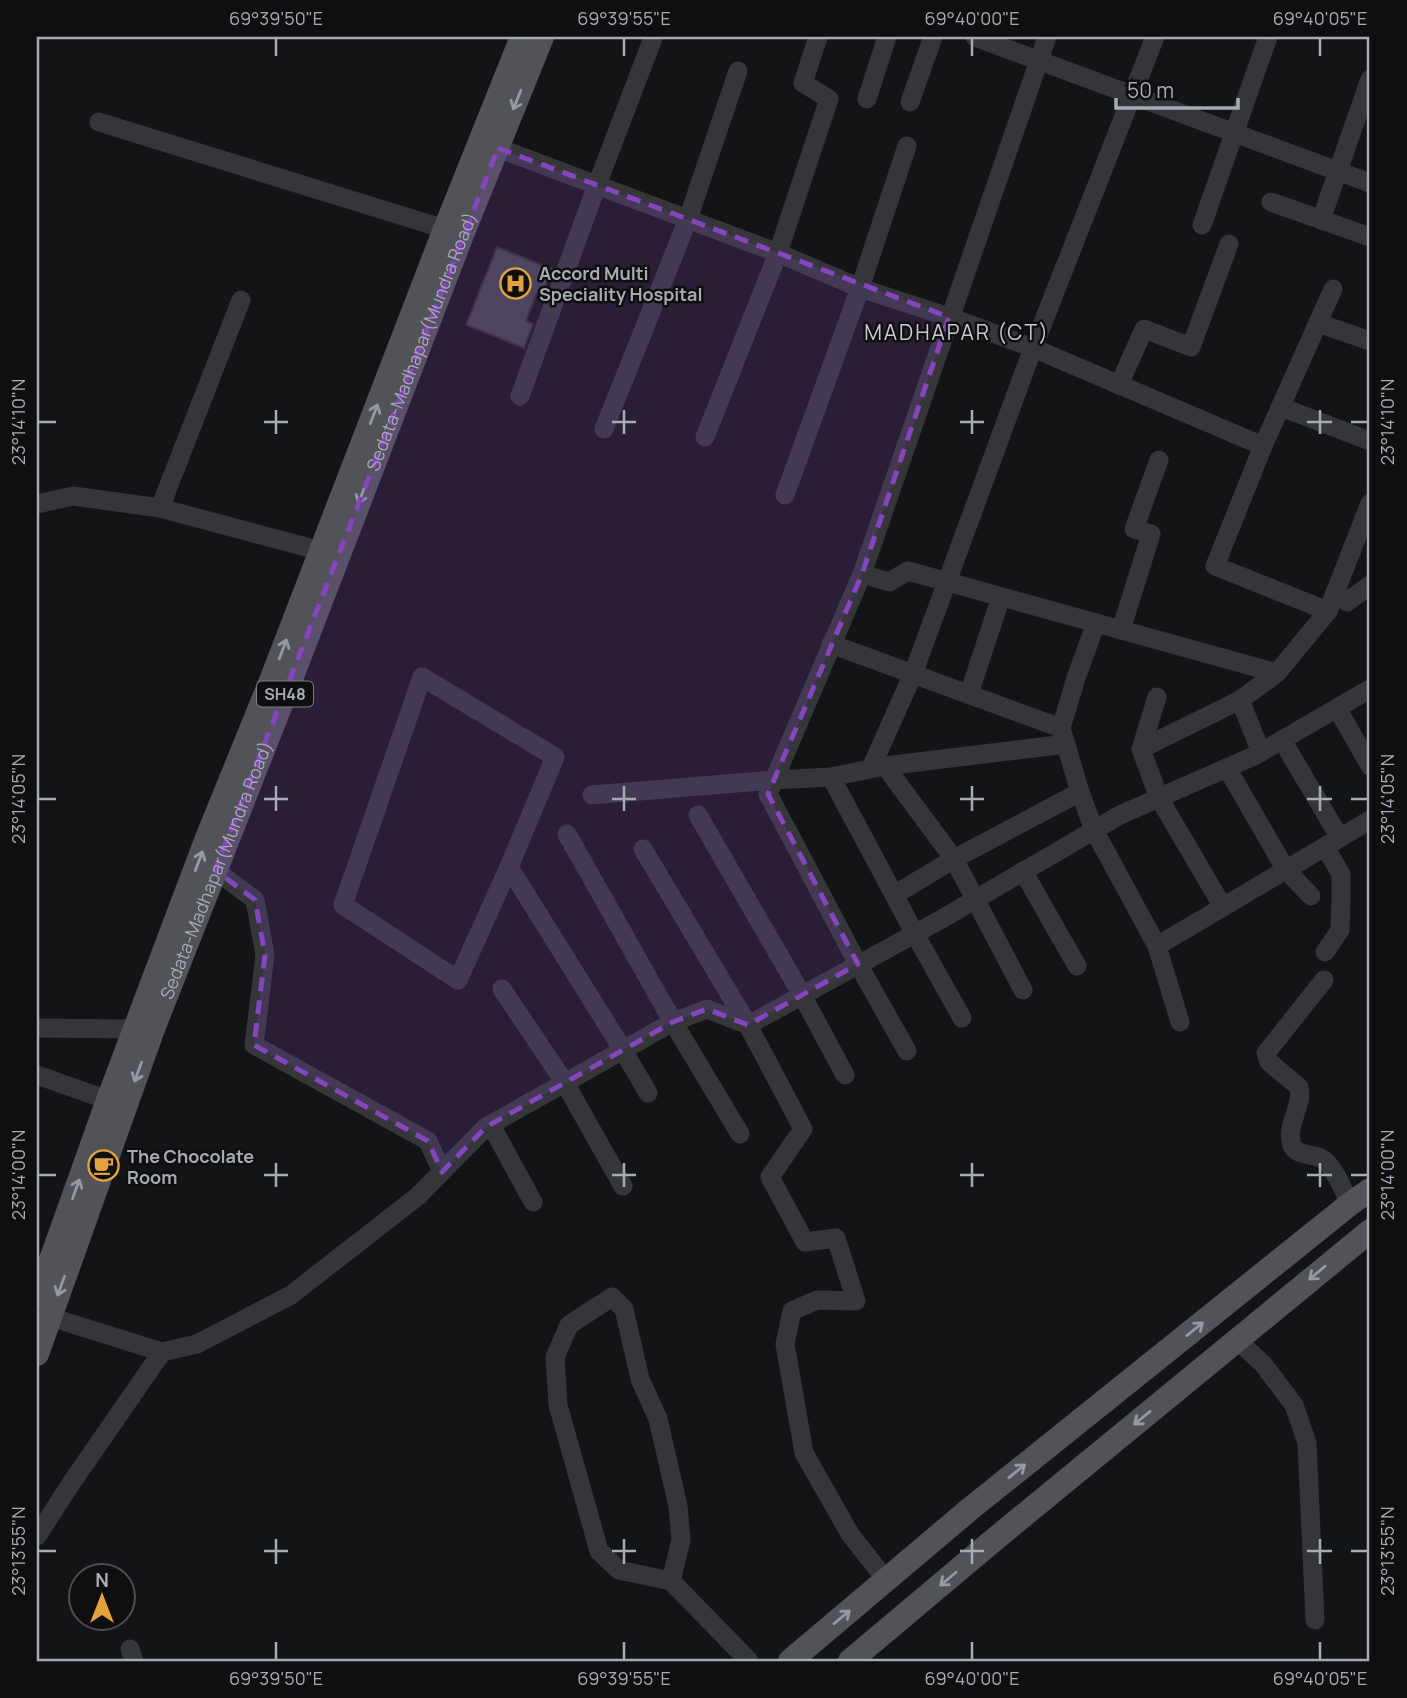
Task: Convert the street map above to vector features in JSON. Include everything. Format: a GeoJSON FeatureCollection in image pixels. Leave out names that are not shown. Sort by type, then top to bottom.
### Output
{"type":"FeatureCollection","features":[{"type":"Feature","properties":{"kind":"main road","name":"Sedata-Madhapar(Mundra Road)"},"geometry":{"type":"LineString","coordinates":[[117,1103],[134,1030],[522,37]]}},
{"type":"Feature","properties":{"kind":"main road","name":"Sedata-Madhapar(Mundra Road)"},"geometry":{"type":"LineString","coordinates":[[37,1354],[43,1308],[117,1103],[153,1029],[542,37]]}},
{"type":"Feature","properties":{"kind":"main road"},"geometry":{"type":"LineString","coordinates":[[790,1661],[970,1509],[1360,1197]]}},
{"type":"Feature","properties":{"kind":"main road"},"geometry":{"type":"LineString","coordinates":[[850,1661],[1370,1231]]}},
{"type":"Feature","properties":{"kind":"street"},"geometry":{"type":"LineString","coordinates":[[705,437],[778,253],[829,99],[803,83],[818,37]]}},
{"type":"Feature","properties":{"kind":"street"},"geometry":{"type":"LineString","coordinates":[[867,99],[887,37]]}},
{"type":"Feature","properties":{"kind":"street"},"geometry":{"type":"LineString","coordinates":[[909,102],[933,37]]}},
{"type":"Feature","properties":{"kind":"street"},"geometry":{"type":"LineString","coordinates":[[975,37],[1370,183]]}},
{"type":"Feature","properties":{"kind":"street"},"geometry":{"type":"LineString","coordinates":[[907,1051],[768,794],[862,574],[1047,37]]}},
{"type":"Feature","properties":{"kind":"street"},"geometry":{"type":"LineString","coordinates":[[878,767],[1033,348],[1156,37]]}},
{"type":"Feature","properties":{"kind":"street"},"geometry":{"type":"LineString","coordinates":[[1202,225],[1268,37]]}},
{"type":"Feature","properties":{"kind":"street"},"geometry":{"type":"LineString","coordinates":[[520,396],[653,38]]}},
{"type":"Feature","properties":{"kind":"street"},"geometry":{"type":"LineString","coordinates":[[604,429],[688,219],[737,71]]}},
{"type":"Feature","properties":{"kind":"street"},"geometry":{"type":"LineString","coordinates":[[1321,220],[1370,79]]}},
{"type":"Feature","properties":{"kind":"street"},"geometry":{"type":"LineString","coordinates":[[99,122],[445,229]]}},
{"type":"Feature","properties":{"kind":"street"},"geometry":{"type":"LineString","coordinates":[[785,495],[860,288],[907,146]]}},
{"type":"Feature","properties":{"kind":"street"},"geometry":{"type":"LineString","coordinates":[[498,148],[778,253],[860,288],[1033,348],[1264,446]]}},
{"type":"Feature","properties":{"kind":"street"},"geometry":{"type":"LineString","coordinates":[[1271,202],[1370,237]]}},
{"type":"Feature","properties":{"kind":"street"},"geometry":{"type":"LineString","coordinates":[[1119,385],[1144,329],[1191,347],[1229,244]]}},
{"type":"Feature","properties":{"kind":"street"},"geometry":{"type":"LineString","coordinates":[[1333,289],[1215,566],[1332,601],[1347,602],[1370,587]]}},
{"type":"Feature","properties":{"kind":"street"},"geometry":{"type":"LineString","coordinates":[[160,508],[241,300]]}},
{"type":"Feature","properties":{"kind":"street"},"geometry":{"type":"LineString","coordinates":[[1318,323],[1370,341]]}},
{"type":"Feature","properties":{"kind":"street"},"geometry":{"type":"LineString","coordinates":[[1281,407],[1370,441]]}},
{"type":"Feature","properties":{"kind":"street"},"geometry":{"type":"LineString","coordinates":[[1121,630],[1151,534],[1135,529],[1159,460]]}},
{"type":"Feature","properties":{"kind":"street"},"geometry":{"type":"LineString","coordinates":[[37,504],[73,496],[160,508],[321,551]]}},
{"type":"Feature","properties":{"kind":"street"},"geometry":{"type":"LineString","coordinates":[[1141,749],[1240,700],[1277,673],[1332,601],[1370,503]]}},
{"type":"Feature","properties":{"kind":"street"},"geometry":{"type":"LineString","coordinates":[[862,574],[888,582],[908,571],[1277,673]]}},
{"type":"Feature","properties":{"kind":"street"},"geometry":{"type":"LineString","coordinates":[[969,694],[1001,597]]}},
{"type":"Feature","properties":{"kind":"street"},"geometry":{"type":"LineString","coordinates":[[1096,623],[1076,678],[1064,736],[1094,830],[1157,946],[1180,1022]]}},
{"type":"Feature","properties":{"kind":"street"},"geometry":{"type":"LineString","coordinates":[[831,644],[969,694],[1064,736]]}},
{"type":"Feature","properties":{"kind":"street"},"geometry":{"type":"LineString","coordinates":[[422,677],[555,757],[509,867],[458,980],[343,905],[422,677]]}},
{"type":"Feature","properties":{"kind":"street"},"geometry":{"type":"LineString","coordinates":[[748,1025],[915,934],[1120,815],[1261,752],[1370,689]]}},
{"type":"Feature","properties":{"kind":"street"},"geometry":{"type":"LineString","coordinates":[[1157,697],[1141,749],[1159,798],[1223,907]]}},
{"type":"Feature","properties":{"kind":"street"},"geometry":{"type":"LineString","coordinates":[[1240,700],[1261,752]]}},
{"type":"Feature","properties":{"kind":"street"},"geometry":{"type":"LineString","coordinates":[[1337,708],[1370,766]]}},
{"type":"Feature","properties":{"kind":"street"},"geometry":{"type":"LineString","coordinates":[[593,795],[831,777],[1064,736]]}},
{"type":"Feature","properties":{"kind":"street"},"geometry":{"type":"LineString","coordinates":[[1282,740],[1332,843],[1341,874],[1340,930],[1325,952]]}},
{"type":"Feature","properties":{"kind":"street"},"geometry":{"type":"LineString","coordinates":[[878,767],[954,859],[1023,990]]}},
{"type":"Feature","properties":{"kind":"street"},"geometry":{"type":"LineString","coordinates":[[1227,768],[1286,870],[1311,896]]}},
{"type":"Feature","properties":{"kind":"street"},"geometry":{"type":"LineString","coordinates":[[831,777],[962,1018]]}},
{"type":"Feature","properties":{"kind":"street"},"geometry":{"type":"LineString","coordinates":[[894,895],[954,859],[1080,792]]}},
{"type":"Feature","properties":{"kind":"street"},"geometry":{"type":"LineString","coordinates":[[698,815],[845,1075]]}},
{"type":"Feature","properties":{"kind":"street"},"geometry":{"type":"LineString","coordinates":[[1157,946],[1370,820]]}},
{"type":"Feature","properties":{"kind":"street"},"geometry":{"type":"LineString","coordinates":[[568,834],[673,1022],[740,1133]]}},
{"type":"Feature","properties":{"kind":"street"},"geometry":{"type":"LineString","coordinates":[[643,849],[748,1025],[803,1129],[770,1177],[805,1242],[836,1238],[856,1301],[817,1300],[792,1311],[785,1344],[804,1453],[850,1534],[886,1580]]}},
{"type":"Feature","properties":{"kind":"street"},"geometry":{"type":"LineString","coordinates":[[509,867],[648,1093]]}},
{"type":"Feature","properties":{"kind":"street"},"geometry":{"type":"LineString","coordinates":[[215,870],[255,900],[265,955],[254,1045],[428,1141],[442,1172]]}},
{"type":"Feature","properties":{"kind":"street"},"geometry":{"type":"LineString","coordinates":[[1023,872],[1077,966]]}},
{"type":"Feature","properties":{"kind":"street"},"geometry":{"type":"LineString","coordinates":[[1324,980],[1266,1053],[1266,1058],[1300,1087],[1301,1097],[1292,1124],[1292,1145],[1296,1151],[1323,1159],[1336,1176],[1360,1197]]}},
{"type":"Feature","properties":{"kind":"street"},"geometry":{"type":"LineString","coordinates":[[502,989],[565,1083],[623,1186]]}},
{"type":"Feature","properties":{"kind":"street"},"geometry":{"type":"LineString","coordinates":[[43,1308],[162,1352],[197,1344],[292,1294],[418,1196],[486,1127],[673,1022],[707,1009],[748,1025]]}},
{"type":"Feature","properties":{"kind":"street"},"geometry":{"type":"LineString","coordinates":[[37,1028],[134,1030]]}},
{"type":"Feature","properties":{"kind":"street"},"geometry":{"type":"LineString","coordinates":[[37,1075],[117,1103]]}},
{"type":"Feature","properties":{"kind":"street"},"geometry":{"type":"LineString","coordinates":[[491,1125],[533,1202]]}},
{"type":"Feature","properties":{"kind":"street"},"geometry":{"type":"LineString","coordinates":[[671,1581],[681,1539],[678,1506],[658,1419],[640,1379],[624,1309],[612,1297],[569,1325],[555,1357],[558,1405],[599,1551],[619,1570],[671,1581],[749,1661]]}},
{"type":"Feature","properties":{"kind":"street"},"geometry":{"type":"LineString","coordinates":[[1237,1339],[1263,1364],[1294,1405],[1307,1443],[1315,1620]]}},
{"type":"Feature","properties":{"kind":"street"},"geometry":{"type":"LineString","coordinates":[[37,1536],[162,1352]]}},
{"type":"Feature","properties":{"kind":"highlighted area"},"geometry":{"type":"Polygon","coordinates":[[[498,148],[949,317],[862,574],[768,794],[858,964],[748,1025],[707,1009],[673,1022],[486,1127],[442,1172],[428,1141],[254,1045],[265,955],[255,900],[215,870],[498,148]]]}},
{"type":"Feature","properties":{"kind":"building"},"geometry":{"type":"Polygon","coordinates":[[[497,247],[552,269],[542,294],[537,292],[526,321],[533,324],[524,348],[466,325],[497,247]]]}},
{"type":"Feature","properties":{"kind":"place","name":"Accord Multi Speciality Hospital"},"geometry":{"type":"Point","coordinates":[516,283]}},
{"type":"Feature","properties":{"kind":"place","name":"The Chocolate Room"},"geometry":{"type":"Point","coordinates":[104,1166]}},
{"type":"Feature","properties":{"kind":"district","name":"MADHAPAR (CT)"},"geometry":{"type":"Point","coordinates":[957,332]}}]}
